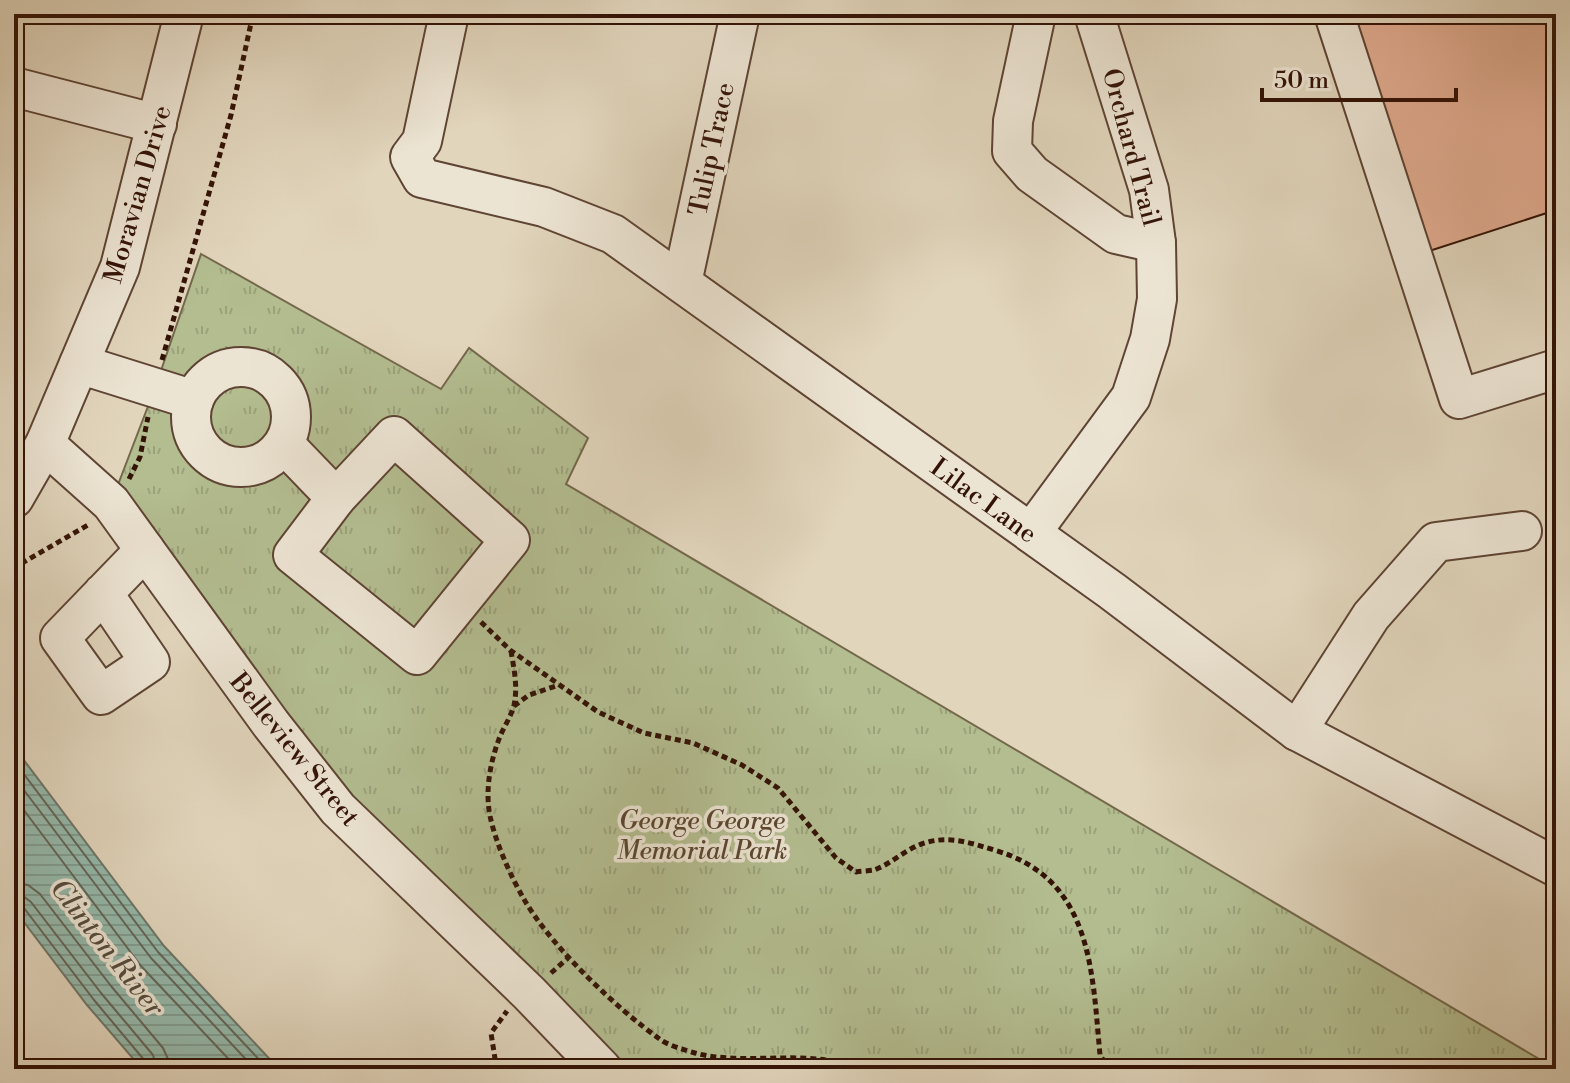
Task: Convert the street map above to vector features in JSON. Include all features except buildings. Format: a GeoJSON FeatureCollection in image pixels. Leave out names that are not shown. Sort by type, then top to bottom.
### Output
{"type":"FeatureCollection","features":[{"type":"Feature","properties":{"kind":"street","name":"Moravian Drive"},"geometry":{"type":"LineString","coordinates":[[14,498],[45,444],[120,267],[184,14]]}},
{"type":"Feature","properties":{"kind":"street","name":"Lilac Lane"},"geometry":{"type":"LineString","coordinates":[[449,14],[422,141],[410,157],[422,178],[544,207],[613,234],[1031,533],[1297,731],[1556,867]]}},
{"type":"Feature","properties":{"kind":"street","name":"Tulip Trace"},"geometry":{"type":"LineString","coordinates":[[682,283],[740,14]]}},
{"type":"Feature","properties":{"kind":"street"},"geometry":{"type":"LineString","coordinates":[[1036,14],[1013,121],[1012,151],[1032,174],[1116,234],[1156,243]]}},
{"type":"Feature","properties":{"kind":"street","name":"Orchard Trail"},"geometry":{"type":"LineString","coordinates":[[1031,533],[1131,397],[1150,339],[1154,312],[1156,243],[1149,190],[1094,14]]}},
{"type":"Feature","properties":{"kind":"street"},"geometry":{"type":"LineString","coordinates":[[1334,14],[1459,399],[1556,369]]}},
{"type":"Feature","properties":{"kind":"street"},"geometry":{"type":"LineString","coordinates":[[14,87],[157,124]]}},
{"type":"Feature","properties":{"kind":"street"},"geometry":{"type":"LineString","coordinates":[[79,364],[194,400]]}},
{"type":"Feature","properties":{"kind":"street"},"geometry":{"type":"LineString","coordinates":[[248,367],[264,372],[277,382],[287,396],[292,412],[291,428],[284,444],[259,465],[243,468],[212,458],[200,447],[193,432],[191,416],[194,400],[209,380],[231,368],[248,367]]}},
{"type":"Feature","properties":{"kind":"street"},"geometry":{"type":"LineString","coordinates":[[394,436],[510,540],[460,602],[417,655],[293,555],[336,498],[394,436]]}},
{"type":"Feature","properties":{"kind":"street","name":"Belleview Street"},"geometry":{"type":"LineString","coordinates":[[45,444],[111,503],[271,724],[338,809],[529,993],[602,1069]]}},
{"type":"Feature","properties":{"kind":"street"},"geometry":{"type":"LineString","coordinates":[[284,444],[336,498]]}},
{"type":"Feature","properties":{"kind":"street"},"geometry":{"type":"LineString","coordinates":[[1297,731],[1371,616],[1436,542],[1522,531]]}},
{"type":"Feature","properties":{"kind":"street"},"geometry":{"type":"LineString","coordinates":[[103,593],[145,550]]}},
{"type":"Feature","properties":{"kind":"path"},"geometry":{"type":"LineString","coordinates":[[14,570],[88,525],[127,485],[140,457],[155,388],[231,115],[253,14]]}},
{"type":"Feature","properties":{"kind":"path"},"geometry":{"type":"LineString","coordinates":[[460,602],[510,650],[598,712],[644,733],[693,743],[778,788],[836,858],[856,872],[875,870],[902,852],[928,842],[958,839],[1005,853],[1041,870],[1067,899],[1087,947],[1100,1055],[1109,1069]]}},
{"type":"Feature","properties":{"kind":"path"},"geometry":{"type":"LineString","coordinates":[[510,650],[516,678],[514,707],[499,740],[488,776],[490,816],[525,902],[568,958],[663,1041],[697,1053],[749,1059],[797,1058],[846,1063],[858,1069]]}},
{"type":"Feature","properties":{"kind":"path"},"geometry":{"type":"LineString","coordinates":[[514,707],[529,695],[559,685]]}},
{"type":"Feature","properties":{"kind":"path"},"geometry":{"type":"LineString","coordinates":[[499,1069],[491,1033],[515,1003],[529,993]]}},
{"type":"Feature","properties":{"kind":"green space","name":"George George Memorial Park"},"geometry":{"type":"Polygon","coordinates":[[[201,254],[441,389],[469,348],[588,438],[566,484],[1556,1069],[602,1069],[338,809],[111,503],[201,254]]]}},
{"type":"Feature","properties":{"kind":"water","name":"Clinton River"},"geometry":{"type":"Polygon","coordinates":[[[14,747],[164,946],[279,1069],[142,1069],[87,1005],[14,909],[14,747]]]}}]}
